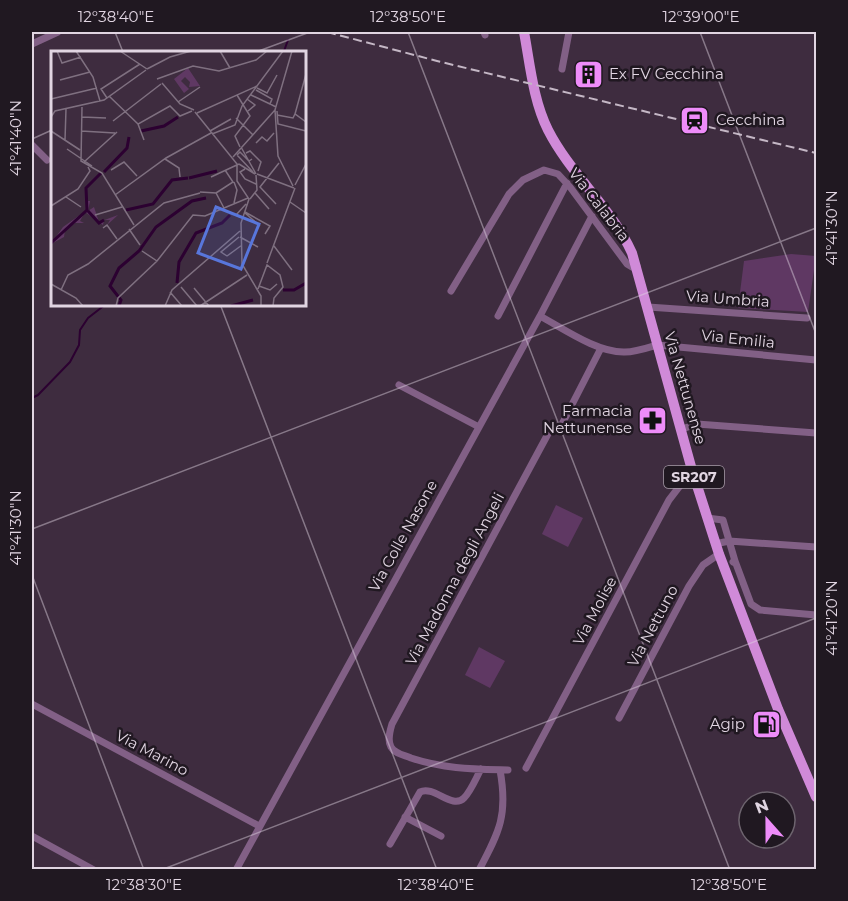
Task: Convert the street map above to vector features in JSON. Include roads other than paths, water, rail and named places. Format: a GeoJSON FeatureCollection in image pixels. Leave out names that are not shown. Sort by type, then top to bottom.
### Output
{"type":"FeatureCollection","features":[{"type":"Feature","properties":{"kind":"main road","name":"Via Nettunense"},"geometry":{"type":"LineString","coordinates":[[524,32],[540,112],[551,135],[619,227],[637,266],[692,470],[717,549],[778,709],[816,797]]}},
{"type":"Feature","properties":{"kind":"street"},"geometry":{"type":"LineString","coordinates":[[32,44],[58,32]]}},
{"type":"Feature","properties":{"kind":"street"},"geometry":{"type":"LineString","coordinates":[[562,69],[569,32]]}},
{"type":"Feature","properties":{"kind":"street"},"geometry":{"type":"LineString","coordinates":[[32,146],[47,160]]}},
{"type":"Feature","properties":{"kind":"street","name":"Via Calabria"},"geometry":{"type":"LineString","coordinates":[[452,291],[509,194],[518,184],[534,173],[544,170],[552,170],[567,183],[627,264],[632,267],[637,266]]}},
{"type":"Feature","properties":{"kind":"street"},"geometry":{"type":"LineString","coordinates":[[498,316],[567,183]]}},
{"type":"Feature","properties":{"kind":"street","name":"Via Colle Nasone"},"geometry":{"type":"LineString","coordinates":[[236,870],[540,316],[592,216]]}},
{"type":"Feature","properties":{"kind":"street","name":"Via Umbria"},"geometry":{"type":"LineString","coordinates":[[648,307],[807,318]]}},
{"type":"Feature","properties":{"kind":"street"},"geometry":{"type":"LineString","coordinates":[[540,316],[601,348],[617,352],[629,352],[657,345]]}},
{"type":"Feature","properties":{"kind":"street","name":"Via Emilia"},"geometry":{"type":"LineString","coordinates":[[657,345],[816,360]]}},
{"type":"Feature","properties":{"kind":"street","name":"Via Madonna degli Angeli"},"geometry":{"type":"LineString","coordinates":[[508,770],[440,766],[397,753],[390,745],[390,730],[549,432],[561,426],[601,348]]}},
{"type":"Feature","properties":{"kind":"street"},"geometry":{"type":"LineString","coordinates":[[399,385],[479,426]]}},
{"type":"Feature","properties":{"kind":"street"},"geometry":{"type":"LineString","coordinates":[[682,429],[697,424],[816,434]]}},
{"type":"Feature","properties":{"kind":"street","name":"Via Molise"},"geometry":{"type":"LineString","coordinates":[[526,768],[669,500],[692,470]]}},
{"type":"Feature","properties":{"kind":"street"},"geometry":{"type":"LineString","coordinates":[[707,518],[723,519],[735,561],[751,604],[755,608],[816,615]]}},
{"type":"Feature","properties":{"kind":"street"},"geometry":{"type":"LineString","coordinates":[[717,549],[729,541],[816,547]]}},
{"type":"Feature","properties":{"kind":"street","name":"Via Nettuno"},"geometry":{"type":"LineString","coordinates":[[619,718],[689,586],[717,549]]}},
{"type":"Feature","properties":{"kind":"street"},"geometry":{"type":"LineString","coordinates":[[724,568],[735,561]]}},
{"type":"Feature","properties":{"kind":"street","name":"Via Marino"},"geometry":{"type":"LineString","coordinates":[[32,704],[259,826]]}},
{"type":"Feature","properties":{"kind":"street"},"geometry":{"type":"LineString","coordinates":[[390,844],[419,793],[423,790],[430,790],[454,801],[462,800],[481,769]]}},
{"type":"Feature","properties":{"kind":"street"},"geometry":{"type":"LineString","coordinates":[[479,870],[494,843],[502,822],[504,793],[500,770]]}},
{"type":"Feature","properties":{"kind":"street"},"geometry":{"type":"LineString","coordinates":[[405,817],[441,836]]}},
{"type":"Feature","properties":{"kind":"street"},"geometry":{"type":"LineString","coordinates":[[32,836],[94,870]]}},
{"type":"Feature","properties":{"kind":"waterway"},"geometry":{"type":"LineString","coordinates":[[284,51],[288,40]]}},
{"type":"Feature","properties":{"kind":"waterway"},"geometry":{"type":"LineString","coordinates":[[32,398],[38,395],[70,362],[79,345],[80,330],[88,318],[103,306]]}},
{"type":"Feature","properties":{"kind":"railway"},"geometry":{"type":"LineString","coordinates":[[327,32],[816,153]]}},
{"type":"Feature","properties":{"kind":"place","name":"Ex FV Cecchina"},"geometry":{"type":"Point","coordinates":[588,74]}},
{"type":"Feature","properties":{"kind":"place","name":"Cecchina"},"geometry":{"type":"Point","coordinates":[695,120]}},
{"type":"Feature","properties":{"kind":"place","name":"Farmacia Nettunense"},"geometry":{"type":"Point","coordinates":[653,420]}},
{"type":"Feature","properties":{"kind":"place","name":"Agip"},"geometry":{"type":"Point","coordinates":[766,724]}}]}
